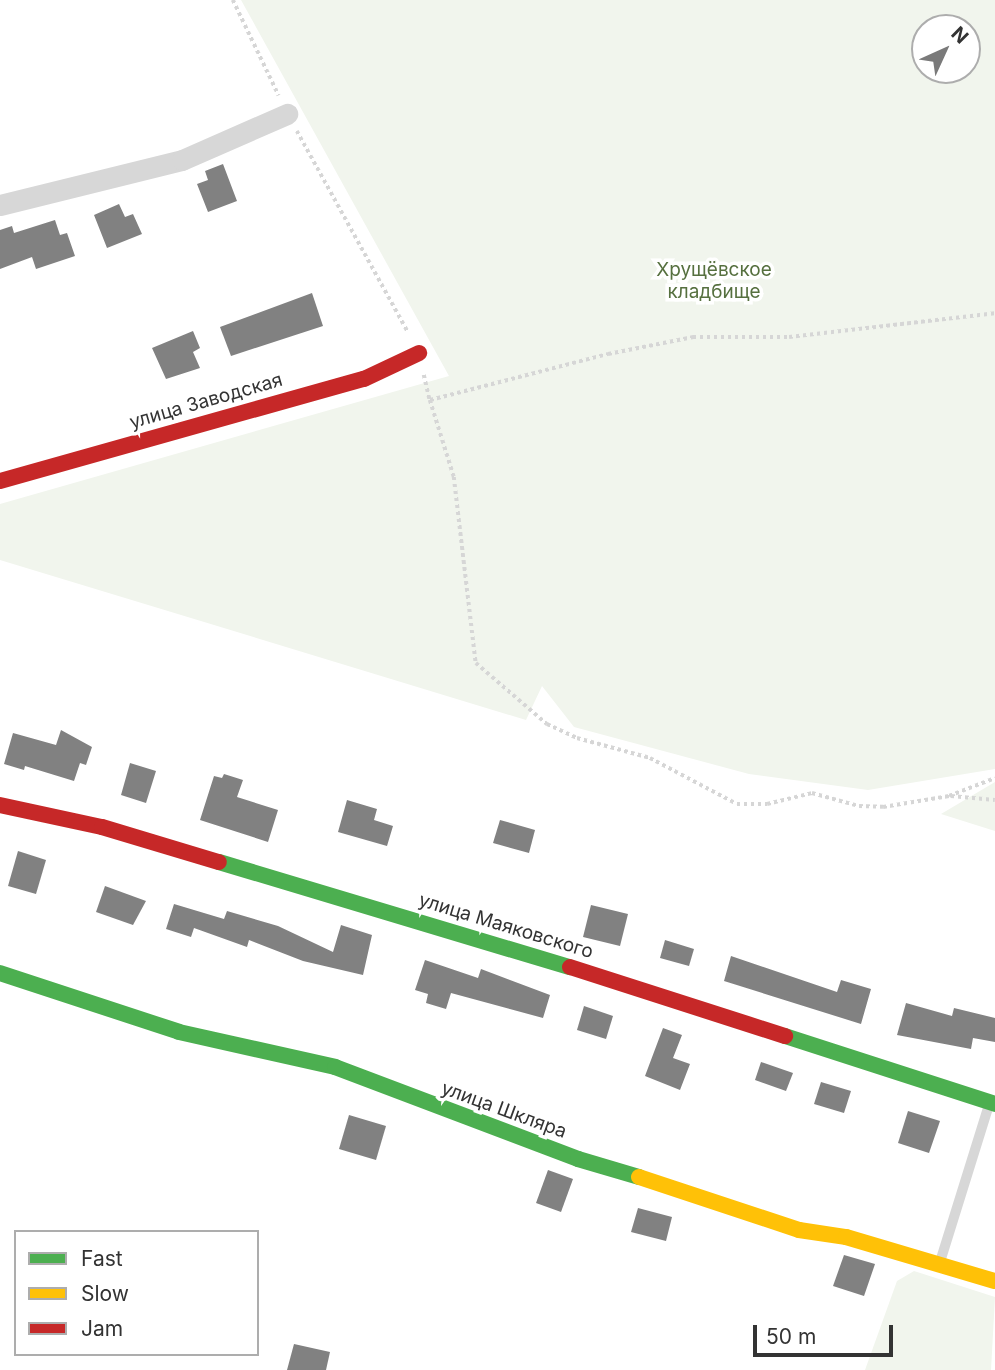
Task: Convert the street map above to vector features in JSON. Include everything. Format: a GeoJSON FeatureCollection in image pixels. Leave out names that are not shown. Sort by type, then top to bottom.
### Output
{"type":"FeatureCollection","features":[{"type":"Feature","properties":{"kind":"street"},"geometry":{"type":"LineString","coordinates":[[0,205],[182,160],[288,114]]}},
{"type":"Feature","properties":{"kind":"street","name":"улица Заводская"},"geometry":{"type":"LineString","coordinates":[[0,481],[363,379],[419,353]]}},
{"type":"Feature","properties":{"kind":"street","name":"улица Маяковского"},"geometry":{"type":"LineString","coordinates":[[0,805],[102,827],[485,940],[992,1103]]}},
{"type":"Feature","properties":{"kind":"street","name":"улица Шкляра"},"geometry":{"type":"LineString","coordinates":[[0,973],[74,1001],[180,1032],[335,1067],[578,1159],[697,1193],[807,1233],[846,1237],[995,1280]]}},
{"type":"Feature","properties":{"kind":"lane"},"geometry":{"type":"LineString","coordinates":[[940,1262],[992,1103]]}},
{"type":"Feature","properties":{"kind":"path"},"geometry":{"type":"LineString","coordinates":[[233,0],[288,114],[419,353],[430,400],[454,477],[476,663],[547,724],[577,738],[650,758],[737,804],[767,804],[812,793],[859,806],[949,796],[995,800]]}},
{"type":"Feature","properties":{"kind":"path"},"geometry":{"type":"LineString","coordinates":[[430,400],[608,354],[694,337],[789,337],[995,313]]}},
{"type":"Feature","properties":{"kind":"path"},"geometry":{"type":"LineString","coordinates":[[949,796],[995,778]]}},
{"type":"Feature","properties":{"kind":"green space","name":"Хрущёвское кладбище"},"geometry":{"type":"Polygon","coordinates":[[[241,0],[995,0],[995,769],[868,790],[749,774],[574,727],[542,686],[526,720],[0,560],[0,504],[449,376],[241,0]]]}},
{"type":"Feature","properties":{"kind":"green space"},"geometry":{"type":"Polygon","coordinates":[[[995,782],[995,831],[941,814],[995,782]]]}},
{"type":"Feature","properties":{"kind":"green space"},"geometry":{"type":"Polygon","coordinates":[[[914,1271],[995,1297],[991,1370],[865,1370],[897,1281],[914,1271]]]}},
{"type":"Feature","properties":{"kind":"building"},"geometry":{"type":"Polygon","coordinates":[[[223,164],[237,201],[208,212],[197,184],[208,180],[205,171],[223,164]]]}},
{"type":"Feature","properties":{"kind":"building"},"geometry":{"type":"Polygon","coordinates":[[[119,204],[125,217],[133,214],[142,234],[107,248],[94,215],[119,204]]]}},
{"type":"Feature","properties":{"kind":"building"},"geometry":{"type":"Polygon","coordinates":[[[55,220],[60,235],[67,233],[75,256],[36,269],[32,257],[0,269],[0,230],[12,226],[14,233],[55,220]]]}},
{"type":"Feature","properties":{"kind":"building"},"geometry":{"type":"Polygon","coordinates":[[[312,293],[323,326],[231,356],[220,327],[312,293]]]}},
{"type":"Feature","properties":{"kind":"building"},"geometry":{"type":"Polygon","coordinates":[[[193,331],[200,348],[193,352],[200,368],[166,379],[152,348],[193,331]]]}},
{"type":"Feature","properties":{"kind":"building"},"geometry":{"type":"Polygon","coordinates":[[[61,730],[92,747],[86,765],[80,763],[74,781],[25,766],[24,770],[4,764],[13,733],[56,745],[61,730]]]}},
{"type":"Feature","properties":{"kind":"building"},"geometry":{"type":"Polygon","coordinates":[[[130,763],[156,771],[146,803],[121,795],[130,763]]]}},
{"type":"Feature","properties":{"kind":"building"},"geometry":{"type":"Polygon","coordinates":[[[224,774],[243,780],[237,797],[278,810],[268,842],[200,820],[214,776],[222,778],[224,774]]]}},
{"type":"Feature","properties":{"kind":"building"},"geometry":{"type":"Polygon","coordinates":[[[347,800],[377,809],[374,820],[393,826],[387,846],[338,832],[347,800]]]}},
{"type":"Feature","properties":{"kind":"building"},"geometry":{"type":"Polygon","coordinates":[[[500,820],[535,830],[529,853],[493,843],[500,820]]]}},
{"type":"Feature","properties":{"kind":"building"},"geometry":{"type":"Polygon","coordinates":[[[18,851],[46,860],[36,894],[8,886],[18,851]]]}},
{"type":"Feature","properties":{"kind":"building"},"geometry":{"type":"Polygon","coordinates":[[[105,886],[146,901],[133,925],[96,912],[105,886]]]}},
{"type":"Feature","properties":{"kind":"building"},"geometry":{"type":"Polygon","coordinates":[[[174,904],[224,919],[227,911],[278,926],[333,952],[341,925],[372,935],[363,975],[303,961],[249,940],[247,947],[194,928],[191,937],[166,929],[174,904]]]}},
{"type":"Feature","properties":{"kind":"building"},"geometry":{"type":"Polygon","coordinates":[[[591,905],[628,914],[620,946],[583,937],[591,905]]]}},
{"type":"Feature","properties":{"kind":"building"},"geometry":{"type":"Polygon","coordinates":[[[665,940],[694,949],[689,966],[660,958],[665,940]]]}},
{"type":"Feature","properties":{"kind":"building"},"geometry":{"type":"Polygon","coordinates":[[[731,956],[837,992],[841,980],[871,989],[861,1024],[724,981],[731,956]]]}},
{"type":"Feature","properties":{"kind":"building"},"geometry":{"type":"Polygon","coordinates":[[[425,960],[478,978],[481,969],[550,995],[543,1018],[451,993],[446,1009],[426,1003],[428,994],[415,990],[425,960]]]}},
{"type":"Feature","properties":{"kind":"building"},"geometry":{"type":"Polygon","coordinates":[[[906,1003],[952,1016],[954,1008],[995,1018],[995,1042],[973,1038],[971,1049],[897,1035],[906,1003]]]}},
{"type":"Feature","properties":{"kind":"building"},"geometry":{"type":"Polygon","coordinates":[[[584,1006],[613,1016],[606,1039],[577,1030],[584,1006]]]}},
{"type":"Feature","properties":{"kind":"building"},"geometry":{"type":"Polygon","coordinates":[[[663,1028],[682,1035],[673,1058],[690,1064],[680,1090],[645,1076],[663,1028]]]}},
{"type":"Feature","properties":{"kind":"building"},"geometry":{"type":"Polygon","coordinates":[[[761,1062],[793,1073],[786,1091],[755,1080],[761,1062]]]}},
{"type":"Feature","properties":{"kind":"building"},"geometry":{"type":"Polygon","coordinates":[[[821,1082],[851,1091],[844,1113],[814,1104],[821,1082]]]}},
{"type":"Feature","properties":{"kind":"building"},"geometry":{"type":"Polygon","coordinates":[[[908,1111],[940,1121],[929,1153],[898,1143],[908,1111]]]}},
{"type":"Feature","properties":{"kind":"building"},"geometry":{"type":"Polygon","coordinates":[[[349,1115],[386,1126],[376,1160],[339,1149],[349,1115]]]}},
{"type":"Feature","properties":{"kind":"building"},"geometry":{"type":"Polygon","coordinates":[[[548,1170],[573,1179],[561,1212],[536,1203],[548,1170]]]}},
{"type":"Feature","properties":{"kind":"building"},"geometry":{"type":"Polygon","coordinates":[[[638,1208],[672,1217],[666,1241],[631,1232],[638,1208]]]}},
{"type":"Feature","properties":{"kind":"building"},"geometry":{"type":"Polygon","coordinates":[[[844,1255],[875,1264],[864,1296],[833,1286],[844,1255]]]}},
{"type":"Feature","properties":{"kind":"building"},"geometry":{"type":"Polygon","coordinates":[[[294,1344],[330,1352],[326,1370],[287,1370],[294,1344]]]}},
{"type":"Feature","properties":{"kind":"traffic: fast"},"geometry":{"type":"LineString","coordinates":[[219,862],[570,967]]}},
{"type":"Feature","properties":{"kind":"traffic: fast"},"geometry":{"type":"LineString","coordinates":[[0,973],[179,1032],[335,1067],[578,1159],[639,1177]]}},
{"type":"Feature","properties":{"kind":"traffic: fast"},"geometry":{"type":"LineString","coordinates":[[785,1036],[995,1104]]}},
{"type":"Feature","properties":{"kind":"traffic: slow"},"geometry":{"type":"LineString","coordinates":[[639,1177],[799,1230],[846,1237],[995,1281]]}},
{"type":"Feature","properties":{"kind":"traffic: jam"},"geometry":{"type":"LineString","coordinates":[[0,481],[364,379],[419,353]]}},
{"type":"Feature","properties":{"kind":"traffic: jam"},"geometry":{"type":"LineString","coordinates":[[0,805],[102,827],[219,862]]}},
{"type":"Feature","properties":{"kind":"traffic: jam"},"geometry":{"type":"LineString","coordinates":[[570,967],[785,1036]]}}]}
